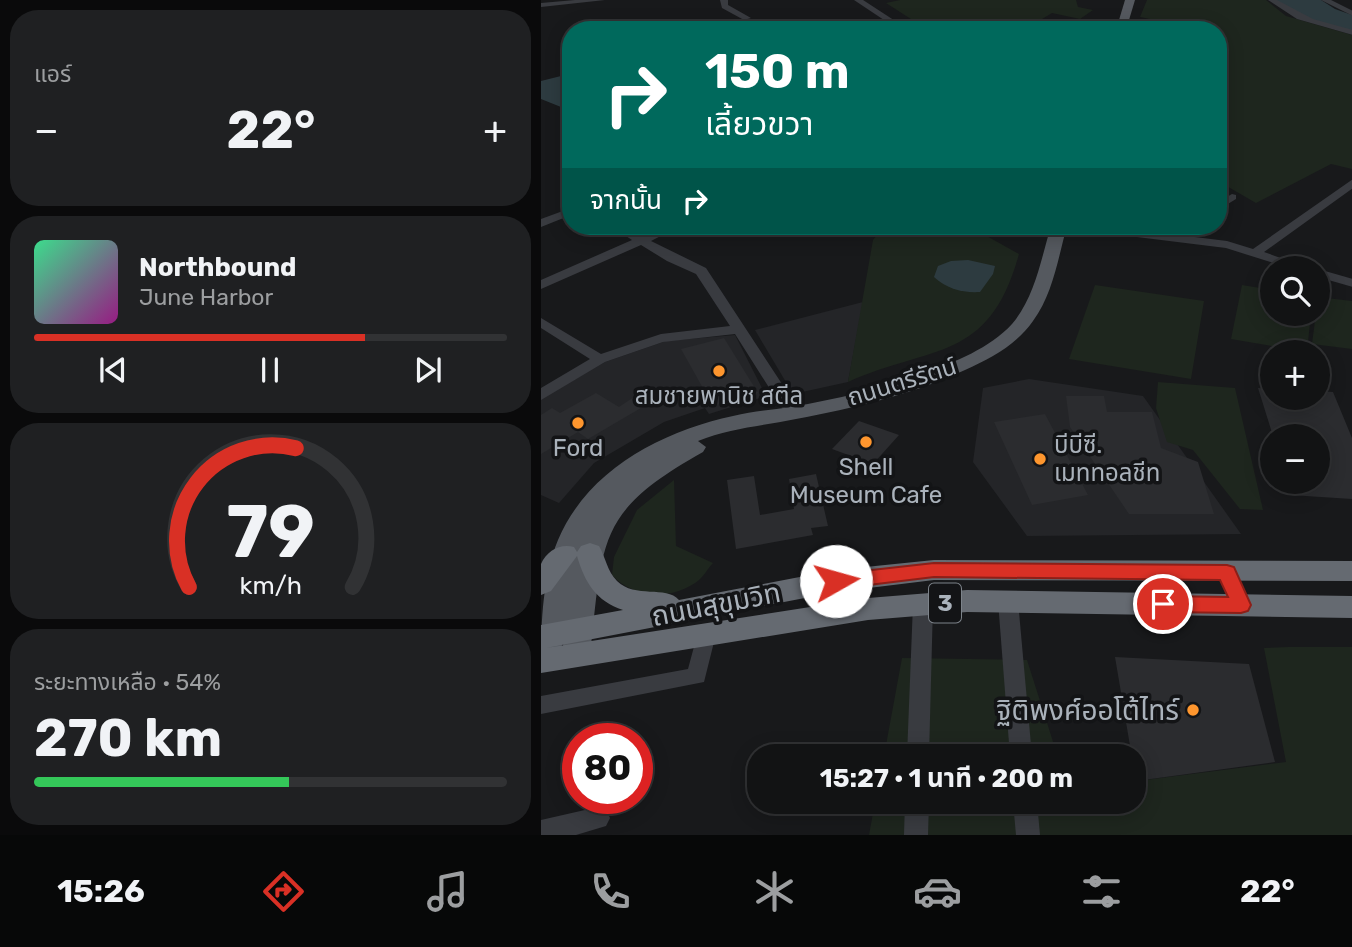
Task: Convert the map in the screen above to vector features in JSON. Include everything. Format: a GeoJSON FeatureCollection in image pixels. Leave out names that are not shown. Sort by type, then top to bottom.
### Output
{"type":"FeatureCollection","features":[{"type":"Feature","properties":{"kind":"highway"},"geometry":{"type":"LineString","coordinates":[[541,584],[577,553],[612,594],[632,602],[717,604]]}},
{"type":"Feature","properties":{"kind":"highway","name":"ถนนสุขุมวิท"},"geometry":{"type":"LineString","coordinates":[[545,648],[578,642],[717,604],[836,581],[934,570],[1352,571]]}},
{"type":"Feature","properties":{"kind":"highway"},"geometry":{"type":"LineString","coordinates":[[1227,572],[1241,605]]}},
{"type":"Feature","properties":{"kind":"highway","name":"ถนนสุขุมวิท"},"geometry":{"type":"LineString","coordinates":[[578,642],[705,634],[868,609],[967,601],[1352,607]]}},
{"type":"Feature","properties":{"kind":"main road"},"geometry":{"type":"LineString","coordinates":[[1124,21],[1130,0]]}},
{"type":"Feature","properties":{"kind":"main road","name":"ถนนตรีรัตน์"},"geometry":{"type":"LineString","coordinates":[[545,648],[577,553],[595,538],[610,513],[629,492],[652,472],[704,442],[793,413],[934,377],[992,350],[1019,328],[1036,298],[1056,235]]}},
{"type":"Feature","properties":{"kind":"main road","name":"ถนนตรีรัตน์"},"geometry":{"type":"LineString","coordinates":[[577,553],[578,642]]}},
{"type":"Feature","properties":{"kind":"street"},"geometry":{"type":"LineString","coordinates":[[541,5],[601,0]]}},
{"type":"Feature","properties":{"kind":"street"},"geometry":{"type":"LineString","coordinates":[[724,0],[725,6],[747,18]]}},
{"type":"Feature","properties":{"kind":"street"},"geometry":{"type":"LineString","coordinates":[[858,0],[891,21]]}},
{"type":"Feature","properties":{"kind":"street"},"geometry":{"type":"LineString","coordinates":[[1272,0],[1288,12],[1309,21],[1352,33]]}},
{"type":"Feature","properties":{"kind":"street"},"geometry":{"type":"LineString","coordinates":[[1325,0],[1352,14]]}},
{"type":"Feature","properties":{"kind":"street"},"geometry":{"type":"LineString","coordinates":[[1257,252],[1352,183]]}},
{"type":"Feature","properties":{"kind":"street"},"geometry":{"type":"LineString","coordinates":[[1227,201],[1232,197]]}},
{"type":"Feature","properties":{"kind":"street"},"geometry":{"type":"LineString","coordinates":[[541,223],[562,215]]}},
{"type":"Feature","properties":{"kind":"street"},"geometry":{"type":"LineString","coordinates":[[633,235],[671,258],[701,271],[793,413]]}},
{"type":"Feature","properties":{"kind":"street"},"geometry":{"type":"LineString","coordinates":[[541,285],[653,235]]}},
{"type":"Feature","properties":{"kind":"street"},"geometry":{"type":"LineString","coordinates":[[1150,235],[1205,242],[1268,256]]}},
{"type":"Feature","properties":{"kind":"street"},"geometry":{"type":"LineString","coordinates":[[1205,242],[1207,235]]}},
{"type":"Feature","properties":{"kind":"street"},"geometry":{"type":"LineString","coordinates":[[1330,277],[1352,283]]}},
{"type":"Feature","properties":{"kind":"street"},"geometry":{"type":"LineString","coordinates":[[541,322],[601,359]]}},
{"type":"Feature","properties":{"kind":"street"},"geometry":{"type":"LineString","coordinates":[[541,395],[601,359],[661,338],[739,329]]}},
{"type":"Feature","properties":{"kind":"street"},"geometry":{"type":"LineString","coordinates":[[1008,601],[1020,744]]}},
{"type":"Feature","properties":{"kind":"street"},"geometry":{"type":"LineString","coordinates":[[918,744],[923,604]]}},
{"type":"Feature","properties":{"kind":"street"},"geometry":{"type":"LineString","coordinates":[[541,705],[697,676],[705,634]]}},
{"type":"Feature","properties":{"kind":"street"},"geometry":{"type":"LineString","coordinates":[[916,835],[917,814]]}},
{"type":"Feature","properties":{"kind":"street"},"geometry":{"type":"LineString","coordinates":[[1026,814],[1027,835]]}},
{"type":"Feature","properties":{"kind":"street"},"geometry":{"type":"LineString","coordinates":[[541,832],[598,818]]}},
{"type":"Feature","properties":{"kind":"shaded area"},"geometry":{"type":"Polygon","coordinates":[[[900,0],[1076,0],[1078,7],[1093,10],[1080,19],[1052,13],[1039,21],[914,21],[886,3],[900,0]]]}},
{"type":"Feature","properties":{"kind":"shaded area"},"geometry":{"type":"Polygon","coordinates":[[[1147,0],[1266,0],[1286,16],[1352,35],[1352,169],[1331,164],[1256,203],[1227,186],[1227,21],[1160,21],[1140,17],[1147,0]]]}},
{"type":"Feature","properties":{"kind":"shaded area"},"geometry":{"type":"Polygon","coordinates":[[[1275,0],[1321,0],[1352,15],[1352,31],[1306,18],[1275,0]]]}},
{"type":"Feature","properties":{"kind":"shaded area"},"geometry":{"type":"Polygon","coordinates":[[[562,76],[562,107],[541,99],[541,81],[562,76]]]}},
{"type":"Feature","properties":{"kind":"shaded area"},"geometry":{"type":"Polygon","coordinates":[[[877,235],[985,235],[1019,254],[1007,289],[992,315],[974,332],[954,345],[932,354],[848,382],[873,240],[877,235]]]}},
{"type":"Feature","properties":{"kind":"shaded area"},"geometry":{"type":"Polygon","coordinates":[[[968,260],[995,266],[993,274],[980,292],[955,289],[934,277],[938,266],[951,261],[968,260]]]}},
{"type":"Feature","properties":{"kind":"shaded area"},"geometry":{"type":"Polygon","coordinates":[[[1095,285],[1204,301],[1191,379],[1069,359],[1095,285]]]}},
{"type":"Feature","properties":{"kind":"shaded area"},"geometry":{"type":"Polygon","coordinates":[[[1242,285],[1260,288],[1260,326],[1310,326],[1308,340],[1260,340],[1260,344],[1231,339],[1242,285]]]}},
{"type":"Feature","properties":{"kind":"shaded area"},"geometry":{"type":"Polygon","coordinates":[[[1330,298],[1352,301],[1352,349],[1330,346],[1330,340],[1313,340],[1314,326],[1330,326],[1330,298]]]}},
{"type":"Feature","properties":{"kind":"shaded area"},"geometry":{"type":"Polygon","coordinates":[[[863,302],[848,382],[793,394],[755,330],[863,302]]]}},
{"type":"Feature","properties":{"kind":"shaded area"},"geometry":{"type":"Polygon","coordinates":[[[735,335],[766,396],[709,414],[705,408],[664,422],[594,463],[559,503],[541,495],[541,399],[605,362],[666,341],[735,335]]]}},
{"type":"Feature","properties":{"kind":"shaded area"},"geometry":{"type":"Polygon","coordinates":[[[1029,379],[1143,396],[1241,534],[1027,536],[973,462],[983,388],[1029,379]]]}},
{"type":"Feature","properties":{"kind":"shaded area"},"geometry":{"type":"Polygon","coordinates":[[[1158,382],[1235,388],[1263,510],[1240,509],[1193,450],[1167,442],[1156,408],[1158,382]]]}},
{"type":"Feature","properties":{"kind":"shaded area"},"geometry":{"type":"Polygon","coordinates":[[[674,480],[676,546],[713,563],[701,578],[689,587],[666,594],[642,593],[621,583],[612,575],[614,557],[637,510],[674,480]]]}},
{"type":"Feature","properties":{"kind":"shaded area"},"geometry":{"type":"Polygon","coordinates":[[[1352,647],[1352,835],[869,835],[873,814],[1146,814],[1146,780],[1286,762],[1264,648],[1352,647]]]}},
{"type":"Feature","properties":{"kind":"shaded area"},"geometry":{"type":"Polygon","coordinates":[[[902,658],[1027,660],[1054,744],[886,744],[902,658]]]}},
{"type":"Feature","properties":{"kind":"building","name":"สมชายพานิช สตีล"},"geometry":{"type":"Polygon","coordinates":[[[724,338],[758,393],[713,406],[681,349],[724,338]]]}},
{"type":"Feature","properties":{"kind":"building"},"geometry":{"type":"Polygon","coordinates":[[[1330,392],[1333,392],[1352,438],[1352,499],[1290,495],[1330,494],[1330,424],[1269,424],[1265,410],[1330,410],[1330,392]]]}},
{"type":"Feature","properties":{"kind":"building","name":"Ford"},"geometry":{"type":"Polygon","coordinates":[[[596,393],[619,407],[634,397],[646,405],[588,439],[578,432],[541,454],[541,415],[552,408],[560,413],[596,393]]]}},
{"type":"Feature","properties":{"kind":"building"},"geometry":{"type":"Polygon","coordinates":[[[1066,396],[1104,396],[1107,412],[1152,412],[1161,448],[1198,462],[1214,514],[1129,514],[1070,427],[1066,396]]]}},
{"type":"Feature","properties":{"kind":"building","name":"บีบีซี. เมททอลชีท"},"geometry":{"type":"Polygon","coordinates":[[[1045,414],[1088,495],[1032,505],[994,422],[1045,414]]]}},
{"type":"Feature","properties":{"kind":"building","name":"Shell Museum Cafe"},"geometry":{"type":"Polygon","coordinates":[[[859,421],[899,435],[873,464],[832,449],[859,421]]]}},
{"type":"Feature","properties":{"kind":"building"},"geometry":{"type":"Polygon","coordinates":[[[816,474],[828,526],[811,528],[813,535],[736,549],[727,480],[754,476],[760,515],[794,509],[789,479],[816,474]]]}},
{"type":"Feature","properties":{"kind":"building","name":"ฐิติพงศ์ออโต้ไทร์"},"geometry":{"type":"Polygon","coordinates":[[[1115,657],[1249,664],[1275,762],[1146,780],[1146,744],[1130,744],[1115,657]]]}},
{"type":"Feature","properties":{"kind":"place","name":"สมชายพานิช สตีล"},"geometry":{"type":"Point","coordinates":[719,371]}},
{"type":"Feature","properties":{"kind":"place","name":"Ford"},"geometry":{"type":"Point","coordinates":[578,423]}},
{"type":"Feature","properties":{"kind":"place","name":"Shell Museum Cafe"},"geometry":{"type":"Point","coordinates":[866,442]}},
{"type":"Feature","properties":{"kind":"place","name":"บีบีซี. เมททอลชีท"},"geometry":{"type":"Point","coordinates":[1040,459]}},
{"type":"Feature","properties":{"kind":"place","name":"ฐิติพงศ์ออโต้ไทร์"},"geometry":{"type":"Point","coordinates":[1193,710]}},
{"type":"Feature","properties":{"kind":"route"},"geometry":{"type":"LineString","coordinates":[[836,581],[934,570],[1227,572],[1241,605],[1163,604]]}}]}
